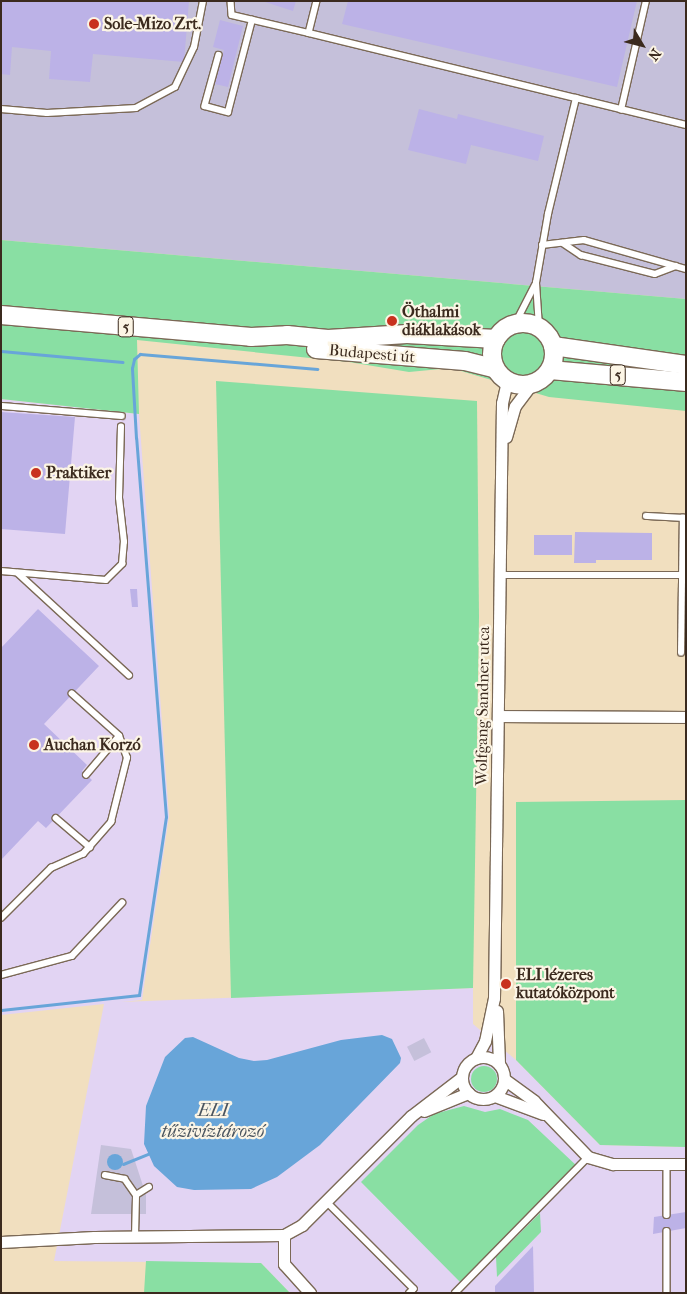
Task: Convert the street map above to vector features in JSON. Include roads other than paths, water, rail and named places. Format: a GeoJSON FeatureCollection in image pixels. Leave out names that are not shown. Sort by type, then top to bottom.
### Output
{"type":"FeatureCollection","features":[{"type":"Feature","properties":{"kind":"main road","name":"Budapesti út"},"geometry":{"type":"LineString","coordinates":[[1,315],[251,337],[287,335],[328,339],[407,334],[496,338]]}},
{"type":"Feature","properties":{"kind":"main road"},"geometry":{"type":"LineString","coordinates":[[515,324],[539,327],[553,346],[550,370],[531,385],[507,382],[494,368],[491,353],[496,338],[515,324]]}},
{"type":"Feature","properties":{"kind":"main road","name":"Budapesti út"},"geometry":{"type":"LineString","coordinates":[[251,337],[284,347],[465,361],[494,368]]}},
{"type":"Feature","properties":{"kind":"main road","name":"5"},"geometry":{"type":"LineString","coordinates":[[553,346],[686,365]]}},
{"type":"Feature","properties":{"kind":"main road","name":"5"},"geometry":{"type":"LineString","coordinates":[[550,370],[686,382]]}},
{"type":"Feature","properties":{"kind":"street","name":"Wolfgang Sandner utca"},"geometry":{"type":"LineString","coordinates":[[494,998],[503,448],[502,403],[507,382]]}},
{"type":"Feature","properties":{"kind":"street","name":"Wolfgang Sandner utca"},"geometry":{"type":"LineString","coordinates":[[503,448],[515,406],[531,385]]}},
{"type":"Feature","properties":{"kind":"street"},"geometry":{"type":"LineString","coordinates":[[499,716],[686,717]]}},
{"type":"Feature","properties":{"kind":"street"},"geometry":{"type":"LineString","coordinates":[[1,1242],[94,1237],[284,1235],[302,1225],[411,1116],[462,1077],[466,1066],[476,1058],[485,1040],[494,998]]}},
{"type":"Feature","properties":{"kind":"street"},"geometry":{"type":"LineString","coordinates":[[494,998],[499,1064],[504,1079],[534,1101],[588,1157],[613,1164],[686,1164]]}},
{"type":"Feature","properties":{"kind":"street"},"geometry":{"type":"LineString","coordinates":[[476,1058],[488,1058],[499,1064]]}},
{"type":"Feature","properties":{"kind":"street"},"geometry":{"type":"LineString","coordinates":[[462,1077],[468,1093],[481,1099],[495,1096],[545,1114]]}},
{"type":"Feature","properties":{"kind":"street"},"geometry":{"type":"LineString","coordinates":[[495,1096],[504,1079]]}},
{"type":"Feature","properties":{"kind":"street"},"geometry":{"type":"LineString","coordinates":[[411,1116],[468,1093]]}},
{"type":"Feature","properties":{"kind":"street"},"geometry":{"type":"LineString","coordinates":[[284,1235],[284,1264],[310,1293]]}},
{"type":"Feature","properties":{"kind":"lane"},"geometry":{"type":"LineString","coordinates":[[1,109],[47,113],[136,108],[175,87],[194,47],[202,1]]}},
{"type":"Feature","properties":{"kind":"lane"},"geometry":{"type":"LineString","coordinates":[[231,1],[232,15],[686,125]]}},
{"type":"Feature","properties":{"kind":"lane"},"geometry":{"type":"LineString","coordinates":[[309,33],[318,1]]}},
{"type":"Feature","properties":{"kind":"lane"},"geometry":{"type":"LineString","coordinates":[[621,110],[646,1]]}},
{"type":"Feature","properties":{"kind":"lane"},"geometry":{"type":"LineString","coordinates":[[219,55],[205,106],[228,112],[252,20]]}},
{"type":"Feature","properties":{"kind":"lane"},"geometry":{"type":"LineString","coordinates":[[539,327],[536,283],[542,245],[576,98]]}},
{"type":"Feature","properties":{"kind":"lane"},"geometry":{"type":"LineString","coordinates":[[542,245],[584,240],[686,269]]}},
{"type":"Feature","properties":{"kind":"lane"},"geometry":{"type":"LineString","coordinates":[[563,243],[581,255],[655,274],[676,266]]}},
{"type":"Feature","properties":{"kind":"lane"},"geometry":{"type":"LineString","coordinates":[[515,324],[536,283]]}},
{"type":"Feature","properties":{"kind":"lane"},"geometry":{"type":"LineString","coordinates":[[1,406],[122,416]]}},
{"type":"Feature","properties":{"kind":"lane"},"geometry":{"type":"LineString","coordinates":[[1,571],[106,580],[122,564],[124,542],[119,498],[122,427]]}},
{"type":"Feature","properties":{"kind":"lane"},"geometry":{"type":"LineString","coordinates":[[646,516],[685,518],[684,632],[681,653]]}},
{"type":"Feature","properties":{"kind":"lane"},"geometry":{"type":"LineString","coordinates":[[18,573],[129,675]]}},
{"type":"Feature","properties":{"kind":"lane"},"geometry":{"type":"LineString","coordinates":[[501,575],[684,575]]}},
{"type":"Feature","properties":{"kind":"lane"},"geometry":{"type":"LineString","coordinates":[[1,918],[51,868],[83,854],[112,822],[126,758],[119,736],[72,694]]}},
{"type":"Feature","properties":{"kind":"lane"},"geometry":{"type":"LineString","coordinates":[[86,775],[119,736]]}},
{"type":"Feature","properties":{"kind":"lane"},"geometry":{"type":"LineString","coordinates":[[56,818],[90,847]]}},
{"type":"Feature","properties":{"kind":"lane"},"geometry":{"type":"LineString","coordinates":[[1,975],[72,956],[122,903]]}},
{"type":"Feature","properties":{"kind":"lane"},"geometry":{"type":"LineString","coordinates":[[455,1293],[588,1157]]}},
{"type":"Feature","properties":{"kind":"lane"},"geometry":{"type":"LineString","coordinates":[[667,1164],[667,1215]]}},
{"type":"Feature","properties":{"kind":"lane"},"geometry":{"type":"LineString","coordinates":[[105,1175],[125,1179],[136,1195],[135,1237]]}},
{"type":"Feature","properties":{"kind":"lane"},"geometry":{"type":"LineString","coordinates":[[136,1195],[149,1186]]}},
{"type":"Feature","properties":{"kind":"lane"},"geometry":{"type":"LineString","coordinates":[[326,1201],[414,1289],[410,1293]]}},
{"type":"Feature","properties":{"kind":"lane"},"geometry":{"type":"LineString","coordinates":[[667,1231],[667,1293]]}},
{"type":"Feature","properties":{"kind":"water","name":"ELI tűzivíztározó"},"geometry":{"type":"Polygon","coordinates":[[[382,1035],[392,1039],[401,1058],[400,1063],[320,1145],[277,1177],[251,1189],[194,1190],[177,1187],[154,1166],[144,1144],[146,1106],[165,1057],[185,1038],[193,1037],[239,1058],[254,1061],[267,1060],[341,1040],[382,1035]]]}},
{"type":"Feature","properties":{"kind":"water"},"geometry":{"type":"Polygon","coordinates":[[[115,1154],[121,1156],[123,1162],[121,1168],[115,1170],[109,1168],[107,1162],[109,1156],[115,1154]]]}},
{"type":"Feature","properties":{"kind":"waterway"},"geometry":{"type":"LineString","coordinates":[[1,351],[123,362]]}},
{"type":"Feature","properties":{"kind":"waterway"},"geometry":{"type":"LineString","coordinates":[[1,1010],[139,995],[166,817],[136,438],[132,368],[134,359],[140,354],[317,369]]}},
{"type":"Feature","properties":{"kind":"waterway"},"geometry":{"type":"LineString","coordinates":[[123,1164],[148,1154]]}},
{"type":"Feature","properties":{"kind":"place","name":"Sole-Mizo Zrt."},"geometry":{"type":"Point","coordinates":[94,24]}},
{"type":"Feature","properties":{"kind":"place","name":"Öthalmi diáklakások"},"geometry":{"type":"Point","coordinates":[392,321]}},
{"type":"Feature","properties":{"kind":"place","name":"Praktiker"},"geometry":{"type":"Point","coordinates":[36,473]}},
{"type":"Feature","properties":{"kind":"place","name":"Auchan Korzó"},"geometry":{"type":"Point","coordinates":[34,745]}},
{"type":"Feature","properties":{"kind":"place","name":"ELI lézeres kutatóközpont"},"geometry":{"type":"Point","coordinates":[506,984]}}]}
